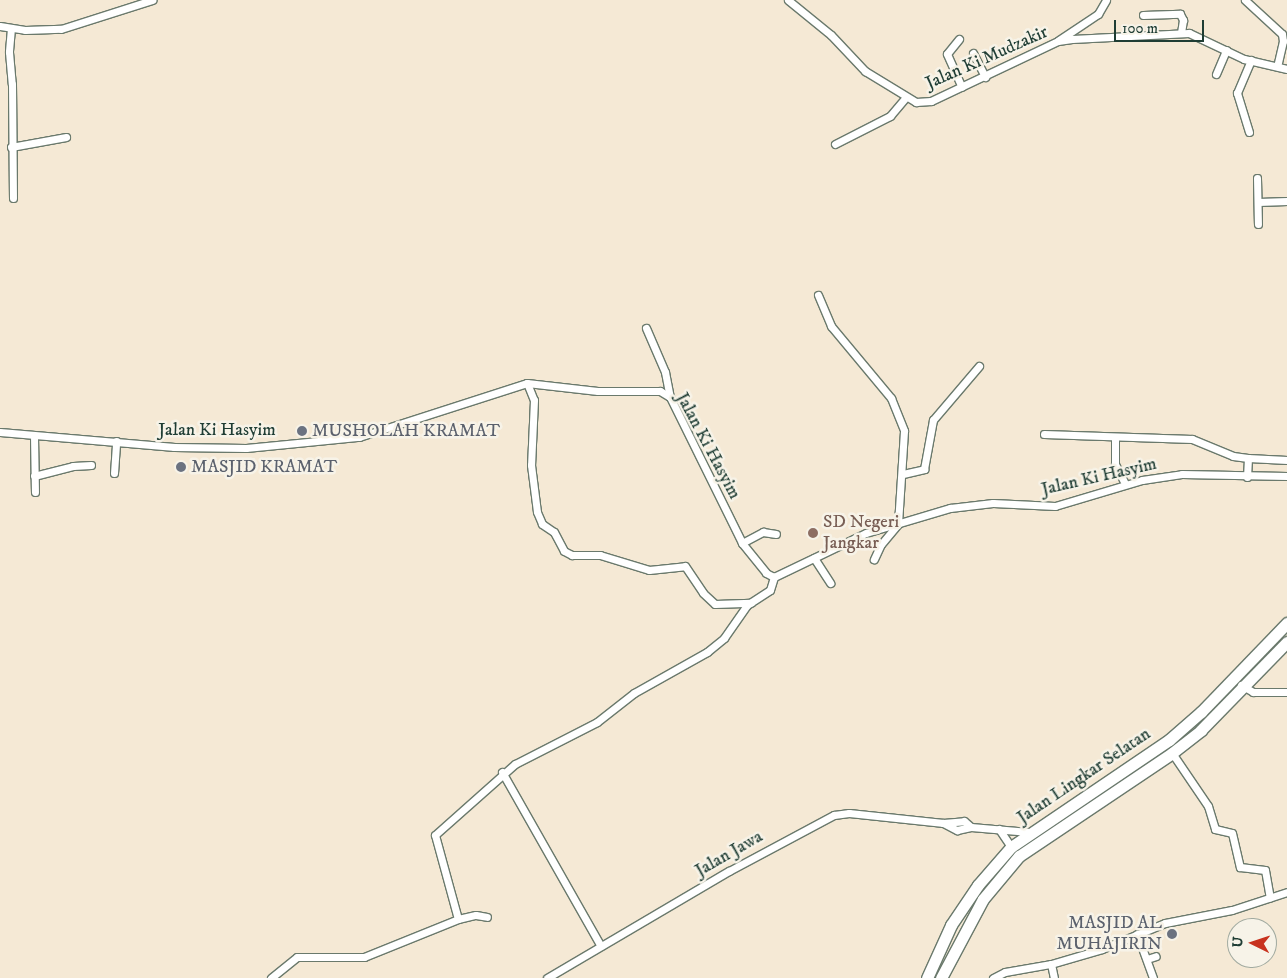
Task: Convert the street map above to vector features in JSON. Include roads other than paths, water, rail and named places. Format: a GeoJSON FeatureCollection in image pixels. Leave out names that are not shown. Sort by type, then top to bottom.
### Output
{"type":"FeatureCollection","features":[{"type":"Feature","properties":{"kind":"highway","name":"Jalan Lingkar Selatan"},"geometry":{"type":"LineString","coordinates":[[941,978],[995,873],[1011,847],[1030,832],[1169,740],[1287,623]]}},
{"type":"Feature","properties":{"kind":"highway","name":"Jalan Lingkar Selatan"},"geometry":{"type":"LineString","coordinates":[[927,978],[951,925],[995,873],[1172,753],[1243,688],[1287,642]]}},
{"type":"Feature","properties":{"kind":"street"},"geometry":{"type":"LineString","coordinates":[[0,26],[40,30],[71,27],[152,0]]}},
{"type":"Feature","properties":{"kind":"street","name":"Jalan Ki Mudzakir"},"geometry":{"type":"LineString","coordinates":[[788,0],[830,35],[865,71],[906,98],[926,102],[985,77],[1058,41],[1181,33],[1193,34],[1250,60],[1287,69]]}},
{"type":"Feature","properties":{"kind":"street"},"geometry":{"type":"LineString","coordinates":[[1058,41],[1098,14],[1106,0]]}},
{"type":"Feature","properties":{"kind":"street"},"geometry":{"type":"LineString","coordinates":[[1245,0],[1282,34],[1277,66]]}},
{"type":"Feature","properties":{"kind":"street"},"geometry":{"type":"LineString","coordinates":[[1143,15],[1180,14],[1183,20],[1181,33]]}},
{"type":"Feature","properties":{"kind":"street"},"geometry":{"type":"LineString","coordinates":[[11,28],[13,198]]}},
{"type":"Feature","properties":{"kind":"street"},"geometry":{"type":"LineString","coordinates":[[959,40],[947,54],[962,87]]}},
{"type":"Feature","properties":{"kind":"street"},"geometry":{"type":"LineString","coordinates":[[1216,74],[1226,50]]}},
{"type":"Feature","properties":{"kind":"street"},"geometry":{"type":"LineString","coordinates":[[973,53],[985,77]]}},
{"type":"Feature","properties":{"kind":"street"},"geometry":{"type":"LineString","coordinates":[[1249,132],[1237,93],[1250,60]]}},
{"type":"Feature","properties":{"kind":"street"},"geometry":{"type":"LineString","coordinates":[[836,144],[890,116],[906,98]]}},
{"type":"Feature","properties":{"kind":"street"},"geometry":{"type":"LineString","coordinates":[[11,147],[66,137]]}},
{"type":"Feature","properties":{"kind":"street"},"geometry":{"type":"LineString","coordinates":[[1257,178],[1258,224]]}},
{"type":"Feature","properties":{"kind":"street"},"geometry":{"type":"LineString","coordinates":[[1258,202],[1287,202]]}},
{"type":"Feature","properties":{"kind":"street"},"geometry":{"type":"LineString","coordinates":[[818,295],[831,326],[896,407],[905,438],[898,524],[881,544],[874,559]]}},
{"type":"Feature","properties":{"kind":"street"},"geometry":{"type":"LineString","coordinates":[[646,328],[666,372],[670,397]]}},
{"type":"Feature","properties":{"kind":"street"},"geometry":{"type":"LineString","coordinates":[[903,474],[924,469],[933,420],[979,366]]}},
{"type":"Feature","properties":{"kind":"street"},"geometry":{"type":"LineString","coordinates":[[527,383],[534,400],[531,465],[537,512],[542,524],[554,532],[564,551],[572,555],[600,555],[649,570],[685,566],[703,593],[715,604],[751,603]]}},
{"type":"Feature","properties":{"kind":"street","name":"Jalan Ki Hasyim"},"geometry":{"type":"LineString","coordinates":[[0,432],[209,449],[348,439],[527,383],[598,391],[660,391],[670,397],[742,543],[766,574],[774,577],[866,533],[964,506],[993,503],[1055,506],[1125,484],[1182,474],[1247,477],[1287,476]]}},
{"type":"Feature","properties":{"kind":"street"},"geometry":{"type":"LineString","coordinates":[[1044,434],[1185,438],[1233,456],[1287,460]]}},
{"type":"Feature","properties":{"kind":"street"},"geometry":{"type":"LineString","coordinates":[[34,436],[35,492]]}},
{"type":"Feature","properties":{"kind":"street"},"geometry":{"type":"LineString","coordinates":[[1114,437],[1115,464],[1125,484]]}},
{"type":"Feature","properties":{"kind":"street"},"geometry":{"type":"LineString","coordinates":[[114,473],[116,441]]}},
{"type":"Feature","properties":{"kind":"street"},"geometry":{"type":"LineString","coordinates":[[1247,477],[1248,458]]}},
{"type":"Feature","properties":{"kind":"street"},"geometry":{"type":"LineString","coordinates":[[34,476],[73,466],[91,465]]}},
{"type":"Feature","properties":{"kind":"street"},"geometry":{"type":"LineString","coordinates":[[742,543],[763,532],[776,534]]}},
{"type":"Feature","properties":{"kind":"street"},"geometry":{"type":"LineString","coordinates":[[814,558],[830,583]]}},
{"type":"Feature","properties":{"kind":"street"},"geometry":{"type":"LineString","coordinates":[[458,919],[434,837],[502,772],[597,722],[634,693],[707,652],[724,638],[751,603],[770,590],[774,577]]}},
{"type":"Feature","properties":{"kind":"street"},"geometry":{"type":"LineString","coordinates":[[1234,677],[1243,688],[1253,692],[1287,692]]}},
{"type":"Feature","properties":{"kind":"street"},"geometry":{"type":"LineString","coordinates":[[1172,753],[1208,806],[1215,828],[1219,832],[1232,833],[1238,865],[1265,870],[1270,898]]}},
{"type":"Feature","properties":{"kind":"street"},"geometry":{"type":"LineString","coordinates":[[502,772],[601,946]]}},
{"type":"Feature","properties":{"kind":"street","name":"Jalan Jawa"},"geometry":{"type":"LineString","coordinates":[[547,978],[737,867],[834,815],[849,813],[943,823],[964,821],[971,827],[1030,832]]}},
{"type":"Feature","properties":{"kind":"street"},"geometry":{"type":"LineString","coordinates":[[999,829],[1011,847]]}},
{"type":"Feature","properties":{"kind":"street"},"geometry":{"type":"LineString","coordinates":[[993,978],[1011,970],[1051,964],[1107,947],[1184,918],[1224,912],[1287,892]]}},
{"type":"Feature","properties":{"kind":"street"},"geometry":{"type":"LineString","coordinates":[[271,978],[294,959],[368,956],[458,919],[476,915],[487,917]]}},
{"type":"Feature","properties":{"kind":"street"},"geometry":{"type":"LineString","coordinates":[[1138,934],[1153,978]]}},
{"type":"Feature","properties":{"kind":"street"},"geometry":{"type":"LineString","coordinates":[[1147,958],[1156,956]]}},
{"type":"Feature","properties":{"kind":"street"},"geometry":{"type":"LineString","coordinates":[[1051,964],[1054,978]]}},
{"type":"Feature","properties":{"kind":"place","name":"MUSHOLAH KRAMAT"},"geometry":{"type":"Point","coordinates":[302,431]}},
{"type":"Feature","properties":{"kind":"place","name":"MASJID KRAMAT"},"geometry":{"type":"Point","coordinates":[181,467]}},
{"type":"Feature","properties":{"kind":"place","name":"SD Negeri Jangkar"},"geometry":{"type":"Point","coordinates":[813,533]}},
{"type":"Feature","properties":{"kind":"place","name":"MASJID AL MUHAJIRIN"},"geometry":{"type":"Point","coordinates":[1172,934]}}]}
